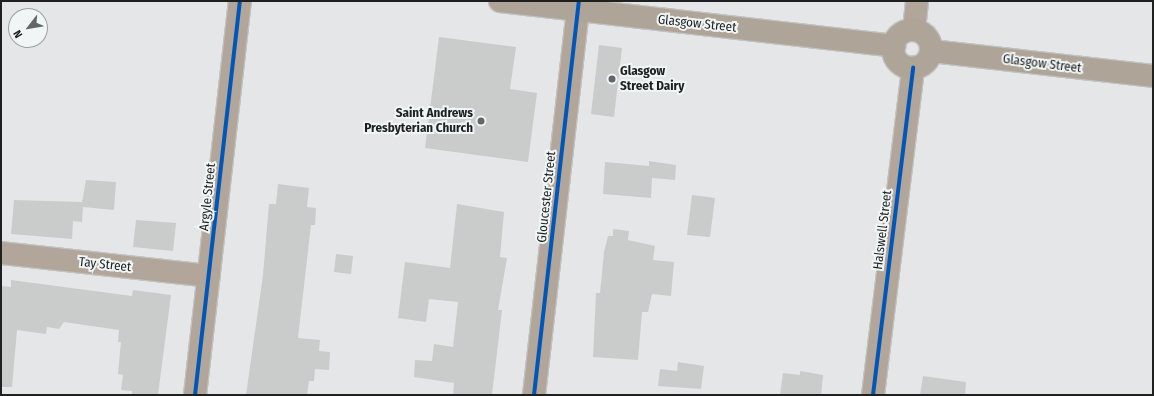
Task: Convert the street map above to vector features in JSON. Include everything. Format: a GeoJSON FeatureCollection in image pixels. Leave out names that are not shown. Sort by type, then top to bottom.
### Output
{"type":"FeatureCollection","features":[{"type":"Feature","properties":{"kind":"main road","name":"Glasgow Street"},"geometry":{"type":"LineString","coordinates":[[500,1],[578,6],[894,46]]}},
{"type":"Feature","properties":{"kind":"main road"},"geometry":{"type":"LineString","coordinates":[[914,30],[928,39],[931,51],[923,64],[913,68],[901,63],[894,46],[899,36],[914,30]]}},
{"type":"Feature","properties":{"kind":"main road","name":"Glasgow Street"},"geometry":{"type":"LineString","coordinates":[[931,51],[1153,76]]}},
{"type":"Feature","properties":{"kind":"street","name":"Argyle Street"},"geometry":{"type":"LineString","coordinates":[[195,395],[240,1]]}},
{"type":"Feature","properties":{"kind":"street"},"geometry":{"type":"LineString","coordinates":[[914,30],[917,1]]}},
{"type":"Feature","properties":{"kind":"street","name":"Gloucester Street"},"geometry":{"type":"LineString","coordinates":[[534,395],[578,6]]}},
{"type":"Feature","properties":{"kind":"street","name":"Halswell Street"},"geometry":{"type":"LineString","coordinates":[[873,395],[913,68]]}},
{"type":"Feature","properties":{"kind":"street","name":"Tay Street"},"geometry":{"type":"LineString","coordinates":[[1,253],[209,276]]}},
{"type":"Feature","properties":{"kind":"building","name":"Saint Andrews Presbyterian Church"},"geometry":{"type":"Polygon","coordinates":[[[439,37],[516,47],[510,89],[537,93],[528,162],[425,148],[439,37]]]}},
{"type":"Feature","properties":{"kind":"building"},"geometry":{"type":"Polygon","coordinates":[[[599,45],[622,48],[614,117],[591,114],[599,45]]]}},
{"type":"Feature","properties":{"kind":"building"},"geometry":{"type":"Polygon","coordinates":[[[649,161],[676,165],[675,180],[652,178],[651,198],[603,194],[605,162],[649,166],[649,161]]]}},
{"type":"Feature","properties":{"kind":"building"},"geometry":{"type":"Polygon","coordinates":[[[86,180],[116,182],[114,210],[83,207],[82,222],[73,221],[72,239],[11,234],[14,200],[82,202],[86,180]]]}},
{"type":"Feature","properties":{"kind":"building"},"geometry":{"type":"Polygon","coordinates":[[[278,184],[309,188],[307,207],[316,208],[315,225],[311,225],[298,338],[320,340],[319,351],[330,352],[329,370],[315,369],[314,381],[309,381],[307,395],[246,395],[263,275],[269,204],[276,204],[278,184]]]}},
{"type":"Feature","properties":{"kind":"building"},"geometry":{"type":"Polygon","coordinates":[[[692,195],[715,198],[710,237],[687,235],[692,195]]]}},
{"type":"Feature","properties":{"kind":"building"},"geometry":{"type":"Polygon","coordinates":[[[457,204],[504,212],[500,257],[507,258],[498,310],[502,310],[492,395],[453,395],[454,383],[414,377],[415,360],[432,361],[434,344],[453,347],[458,302],[429,299],[426,322],[398,318],[405,262],[450,268],[457,204]]]}},
{"type":"Feature","properties":{"kind":"building"},"geometry":{"type":"Polygon","coordinates":[[[136,220],[176,223],[173,251],[133,247],[136,220]]]}},
{"type":"Feature","properties":{"kind":"building"},"geometry":{"type":"Polygon","coordinates":[[[613,229],[629,231],[628,240],[655,246],[653,260],[674,262],[671,296],[652,294],[648,312],[642,312],[638,360],[593,357],[596,293],[600,293],[604,252],[608,236],[613,236],[613,229]]]}},
{"type":"Feature","properties":{"kind":"building"},"geometry":{"type":"Polygon","coordinates":[[[336,254],[353,256],[351,274],[334,272],[336,254]]]}},
{"type":"Feature","properties":{"kind":"building"},"geometry":{"type":"Polygon","coordinates":[[[11,280],[132,296],[133,290],[171,295],[158,395],[132,395],[132,391],[121,390],[123,375],[118,374],[121,342],[118,342],[119,330],[64,322],[59,329],[47,327],[46,334],[17,330],[12,387],[1,387],[1,286],[11,287],[11,280]]]}},
{"type":"Feature","properties":{"kind":"building"},"geometry":{"type":"Polygon","coordinates":[[[678,362],[704,366],[701,389],[658,386],[660,369],[677,371],[678,362]]]}},
{"type":"Feature","properties":{"kind":"building"},"geometry":{"type":"Polygon","coordinates":[[[800,371],[823,375],[821,395],[780,395],[783,373],[800,375],[800,371]]]}},
{"type":"Feature","properties":{"kind":"building"},"geometry":{"type":"Polygon","coordinates":[[[923,376],[966,382],[965,395],[920,395],[923,376]]]}},
{"type":"Feature","properties":{"kind":"cycle path"},"geometry":{"type":"LineString","coordinates":[[195,395],[240,1]]}},
{"type":"Feature","properties":{"kind":"cycle path"},"geometry":{"type":"LineString","coordinates":[[534,395],[579,1]]}},
{"type":"Feature","properties":{"kind":"cycle path"},"geometry":{"type":"LineString","coordinates":[[873,395],[913,67]]}},
{"type":"Feature","properties":{"kind":"place","name":"Glasgow Street Dairy"},"geometry":{"type":"Point","coordinates":[612,79]}},
{"type":"Feature","properties":{"kind":"place","name":"Saint Andrews Presbyterian Church"},"geometry":{"type":"Point","coordinates":[481,121]}}]}
